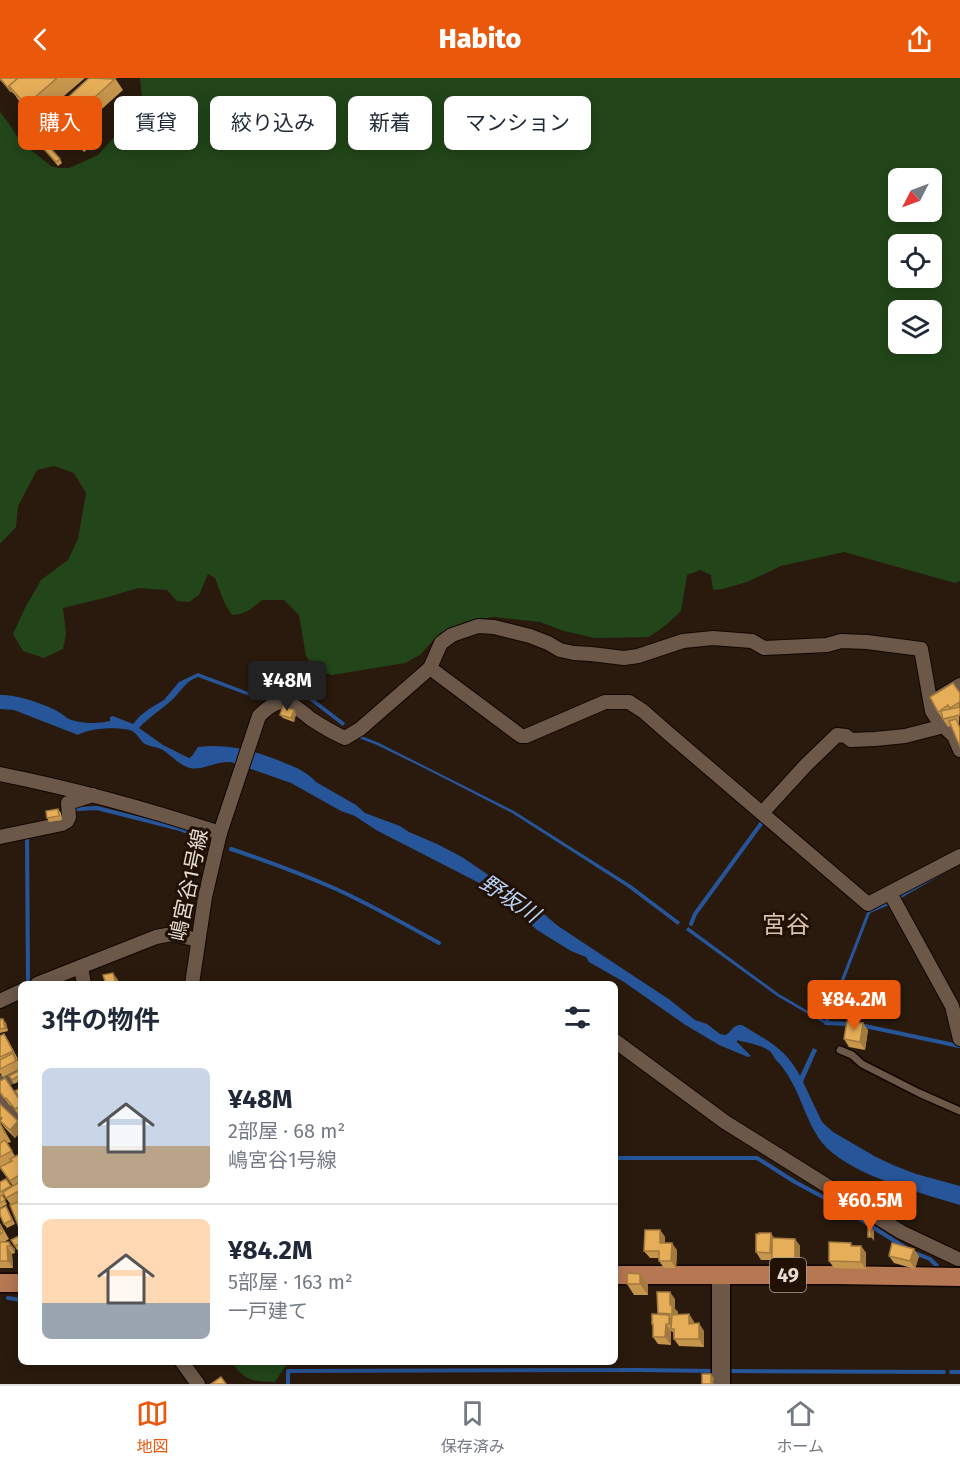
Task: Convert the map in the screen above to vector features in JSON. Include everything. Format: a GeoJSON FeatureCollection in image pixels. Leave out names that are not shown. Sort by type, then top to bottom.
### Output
{"type":"FeatureCollection","features":[{"type":"Feature","properties":{"kind":"main road","name":"49"},"geometry":{"type":"LineString","coordinates":[[618,1275],[959,1271]]}},
{"type":"Feature","properties":{"kind":"main road"},"geometry":{"type":"LineString","coordinates":[[0,1283],[18,1283]]}},
{"type":"Feature","properties":{"kind":"street"},"geometry":{"type":"LineString","coordinates":[[960,750],[951,729],[939,722],[932,711],[921,649],[841,641],[828,645],[764,648],[752,641],[698,638],[683,640],[638,656],[624,658],[567,652],[530,636],[494,627],[478,626],[452,635],[441,643],[430,668],[521,736],[526,736],[605,702],[629,702],[643,711],[868,904],[960,856]]}},
{"type":"Feature","properties":{"kind":"street","name":"嶋宮谷1号線"},"geometry":{"type":"LineString","coordinates":[[192,981],[205,897],[220,833],[259,716],[270,706],[283,702],[296,707],[334,734],[345,738],[360,729],[430,668]]}},
{"type":"Feature","properties":{"kind":"street"},"geometry":{"type":"LineString","coordinates":[[931,702],[960,685]]}},
{"type":"Feature","properties":{"kind":"street"},"geometry":{"type":"LineString","coordinates":[[762,813],[837,735],[846,736],[852,740],[875,739],[951,729]]}},
{"type":"Feature","properties":{"kind":"street"},"geometry":{"type":"LineString","coordinates":[[0,774],[53,784],[220,833]]}},
{"type":"Feature","properties":{"kind":"street"},"geometry":{"type":"LineString","coordinates":[[0,837],[62,824],[69,817],[68,803],[93,795]]}},
{"type":"Feature","properties":{"kind":"street"},"geometry":{"type":"LineString","coordinates":[[890,893],[952,1006],[960,1039]]}},
{"type":"Feature","properties":{"kind":"street"},"geometry":{"type":"LineString","coordinates":[[45,981],[156,937],[172,934],[198,940]]}},
{"type":"Feature","properties":{"kind":"street"},"geometry":{"type":"LineString","coordinates":[[81,967],[83,981]]}},
{"type":"Feature","properties":{"kind":"street"},"geometry":{"type":"LineString","coordinates":[[0,1001],[18,992]]}},
{"type":"Feature","properties":{"kind":"street"},"geometry":{"type":"LineString","coordinates":[[618,1043],[724,1122],[901,1232],[959,1271]]}},
{"type":"Feature","properties":{"kind":"street"},"geometry":{"type":"LineString","coordinates":[[0,1083],[18,1074]]}},
{"type":"Feature","properties":{"kind":"street"},"geometry":{"type":"LineString","coordinates":[[1,1100],[18,1120]]}},
{"type":"Feature","properties":{"kind":"street"},"geometry":{"type":"LineString","coordinates":[[721,1275],[721,1384]]}},
{"type":"Feature","properties":{"kind":"street"},"geometry":{"type":"LineString","coordinates":[[184,1365],[198,1384]]}},
{"type":"Feature","properties":{"kind":"lane"},"geometry":{"type":"LineString","coordinates":[[840,1050],[919,1093],[960,1111]]}},
{"type":"Feature","properties":{"kind":"green space"},"geometry":{"type":"Polygon","coordinates":[[[140,78],[960,78],[960,581],[955,583],[844,552],[781,566],[747,582],[723,589],[713,590],[711,575],[700,570],[687,575],[681,611],[649,637],[595,638],[564,631],[540,622],[494,617],[467,621],[440,633],[420,655],[405,663],[332,675],[316,670],[306,656],[299,615],[284,600],[262,600],[241,614],[232,615],[215,578],[208,574],[199,595],[189,602],[177,601],[167,590],[138,588],[63,608],[66,634],[63,649],[44,658],[23,651],[13,634],[41,580],[68,560],[78,539],[86,493],[74,473],[54,466],[37,470],[18,506],[16,527],[0,544],[0,112],[18,137],[18,150],[31,150],[51,166],[69,168],[98,155],[114,137],[114,150],[198,150],[198,96],[142,96],[140,78]]]}},
{"type":"Feature","properties":{"kind":"green space"},"geometry":{"type":"Polygon","coordinates":[[[234,1365],[286,1365],[275,1382],[261,1382],[245,1377],[234,1365]]]}},
{"type":"Feature","properties":{"kind":"water","name":"野坂川"},"geometry":{"type":"Polygon","coordinates":[[[198,673],[256,695],[274,687],[286,686],[302,690],[345,723],[343,726],[300,693],[288,690],[277,691],[255,698],[198,677],[187,683],[173,699],[139,728],[163,745],[189,758],[198,747],[233,747],[255,752],[295,767],[365,813],[400,826],[462,857],[538,909],[558,926],[670,1000],[695,1020],[707,1024],[720,1034],[726,1035],[735,1027],[742,1025],[782,1052],[800,1076],[813,1048],[817,1050],[803,1082],[822,1122],[833,1132],[893,1165],[960,1186],[960,1205],[870,1175],[838,1157],[819,1138],[791,1081],[769,1051],[737,1040],[751,1056],[748,1057],[719,1045],[684,1024],[624,982],[589,962],[586,957],[571,951],[537,930],[491,889],[376,830],[355,816],[341,811],[291,783],[231,762],[194,769],[186,767],[163,750],[145,744],[132,731],[104,728],[78,735],[14,710],[0,709],[0,695],[6,695],[21,697],[43,705],[77,721],[105,722],[110,721],[110,717],[113,716],[133,724],[149,709],[164,700],[179,682],[198,673]]]}},
{"type":"Feature","properties":{"kind":"water"},"geometry":{"type":"Polygon","coordinates":[[[359,735],[514,811],[631,885],[680,922],[678,925],[626,886],[512,813],[377,745],[356,737],[359,735]]]}},
{"type":"Feature","properties":{"kind":"water"},"geometry":{"type":"Polygon","coordinates":[[[960,860],[960,864],[889,905],[870,913],[827,1025],[777,996],[686,930],[688,927],[779,994],[825,1021],[868,910],[960,860]]]}},
{"type":"Feature","properties":{"kind":"building"},"geometry":{"type":"Polygon","coordinates":[[[0,78],[18,78],[9,86],[11,92],[0,78]]]}},
{"type":"Feature","properties":{"kind":"building"},"geometry":{"type":"Polygon","coordinates":[[[18,78],[57,78],[36,96],[18,96],[9,86],[18,78]]]}},
{"type":"Feature","properties":{"kind":"building"},"geometry":{"type":"Polygon","coordinates":[[[89,78],[115,79],[96,96],[69,96],[89,78]]]}},
{"type":"Feature","properties":{"kind":"building"},"geometry":{"type":"Polygon","coordinates":[[[45,150],[52,150],[60,159],[56,162],[45,150]]]}},
{"type":"Feature","properties":{"kind":"building"},"geometry":{"type":"Polygon","coordinates":[[[953,683],[960,693],[960,702],[950,708],[948,705],[938,712],[930,697],[953,683]]]}},
{"type":"Feature","properties":{"kind":"building"},"geometry":{"type":"Polygon","coordinates":[[[283,706],[294,710],[291,718],[280,715],[283,706]]]}},
{"type":"Feature","properties":{"kind":"building"},"geometry":{"type":"Polygon","coordinates":[[[960,707],[960,715],[943,719],[941,711],[960,707]]]}},
{"type":"Feature","properties":{"kind":"building"},"geometry":{"type":"Polygon","coordinates":[[[956,719],[960,728],[960,747],[949,721],[956,719]]]}},
{"type":"Feature","properties":{"kind":"building"},"geometry":{"type":"Polygon","coordinates":[[[58,809],[59,816],[47,818],[46,811],[58,809]]]}},
{"type":"Feature","properties":{"kind":"building"},"geometry":{"type":"Polygon","coordinates":[[[113,973],[115,981],[105,981],[103,975],[113,973]]]}},
{"type":"Feature","properties":{"kind":"building"},"geometry":{"type":"Polygon","coordinates":[[[0,1019],[3,1019],[5,1028],[0,1029],[0,1019]]]}},
{"type":"Feature","properties":{"kind":"building"},"geometry":{"type":"Polygon","coordinates":[[[847,1021],[863,1023],[860,1042],[844,1039],[847,1021]]]}},
{"type":"Feature","properties":{"kind":"building"},"geometry":{"type":"Polygon","coordinates":[[[4,1034],[13,1051],[0,1057],[0,1036],[4,1034]]]}},
{"type":"Feature","properties":{"kind":"building"},"geometry":{"type":"Polygon","coordinates":[[[13,1053],[16,1061],[0,1069],[0,1060],[13,1053]]]}},
{"type":"Feature","properties":{"kind":"building"},"geometry":{"type":"Polygon","coordinates":[[[18,1071],[18,1076],[12,1080],[9,1076],[18,1071]]]}},
{"type":"Feature","properties":{"kind":"building"},"geometry":{"type":"Polygon","coordinates":[[[5,1078],[18,1098],[18,1107],[15,1109],[0,1092],[0,1081],[5,1078]]]}},
{"type":"Feature","properties":{"kind":"building"},"geometry":{"type":"Polygon","coordinates":[[[0,1104],[18,1121],[10,1130],[0,1121],[2,1118],[0,1104]]]}},
{"type":"Feature","properties":{"kind":"building"},"geometry":{"type":"Polygon","coordinates":[[[5,1140],[12,1151],[0,1157],[0,1143],[5,1140]]]}},
{"type":"Feature","properties":{"kind":"building"},"geometry":{"type":"Polygon","coordinates":[[[18,1155],[18,1176],[10,1181],[0,1167],[12,1161],[10,1159],[18,1155]]]}},
{"type":"Feature","properties":{"kind":"building"},"geometry":{"type":"Polygon","coordinates":[[[6,1179],[11,1186],[0,1192],[0,1182],[6,1179]]]}},
{"type":"Feature","properties":{"kind":"building"},"geometry":{"type":"Polygon","coordinates":[[[18,1183],[18,1192],[6,1198],[3,1192],[18,1183]]]}},
{"type":"Feature","properties":{"kind":"building"},"geometry":{"type":"Polygon","coordinates":[[[2,1195],[5,1200],[0,1203],[0,1196],[2,1195]]]}},
{"type":"Feature","properties":{"kind":"building"},"geometry":{"type":"Polygon","coordinates":[[[18,1202],[18,1225],[10,1205],[18,1202]]]}},
{"type":"Feature","properties":{"kind":"building"},"geometry":{"type":"Polygon","coordinates":[[[6,1206],[12,1220],[4,1224],[0,1209],[6,1206]]]}},
{"type":"Feature","properties":{"kind":"building"},"geometry":{"type":"Polygon","coordinates":[[[868,1227],[871,1227],[871,1237],[868,1237],[868,1227]]]}},
{"type":"Feature","properties":{"kind":"building"},"geometry":{"type":"Polygon","coordinates":[[[645,1230],[660,1230],[660,1243],[672,1243],[671,1261],[659,1261],[659,1251],[644,1251],[645,1230]]]}},
{"type":"Feature","properties":{"kind":"building"},"geometry":{"type":"Polygon","coordinates":[[[771,1233],[770,1253],[756,1252],[756,1234],[771,1233]]]}},
{"type":"Feature","properties":{"kind":"building"},"geometry":{"type":"Polygon","coordinates":[[[18,1236],[18,1244],[15,1246],[11,1240],[18,1236]]]}},
{"type":"Feature","properties":{"kind":"building"},"geometry":{"type":"Polygon","coordinates":[[[772,1238],[795,1239],[795,1260],[772,1260],[772,1238]]]}},
{"type":"Feature","properties":{"kind":"building"},"geometry":{"type":"Polygon","coordinates":[[[0,1242],[9,1242],[8,1261],[0,1261],[0,1242]]]}},
{"type":"Feature","properties":{"kind":"building"},"geometry":{"type":"Polygon","coordinates":[[[829,1242],[861,1246],[861,1262],[829,1261],[829,1242]]]}},
{"type":"Feature","properties":{"kind":"building"},"geometry":{"type":"Polygon","coordinates":[[[892,1243],[914,1249],[910,1261],[889,1256],[892,1243]]]}},
{"type":"Feature","properties":{"kind":"building"},"geometry":{"type":"Polygon","coordinates":[[[627,1273],[640,1274],[640,1284],[627,1284],[627,1273]]]}},
{"type":"Feature","properties":{"kind":"building"},"geometry":{"type":"Polygon","coordinates":[[[657,1292],[670,1292],[672,1314],[658,1313],[657,1292]]]}},
{"type":"Feature","properties":{"kind":"building"},"geometry":{"type":"Polygon","coordinates":[[[652,1314],[669,1315],[665,1337],[653,1337],[652,1314]]]}},
{"type":"Feature","properties":{"kind":"building"},"geometry":{"type":"Polygon","coordinates":[[[689,1314],[689,1324],[699,1323],[699,1339],[674,1339],[674,1329],[671,1329],[672,1315],[689,1314]]]}},
{"type":"Feature","properties":{"kind":"building"},"geometry":{"type":"Polygon","coordinates":[[[702,1374],[711,1374],[711,1384],[702,1384],[702,1374]]]}},
{"type":"Feature","properties":{"kind":"building"},"geometry":{"type":"Polygon","coordinates":[[[221,1377],[226,1384],[211,1384],[221,1377]]]}},
{"type":"Feature","properties":{"kind":"waterway"},"geometry":{"type":"LineString","coordinates":[[73,812],[77,809],[97,808],[180,829],[202,837]]}},
{"type":"Feature","properties":{"kind":"waterway"},"geometry":{"type":"LineString","coordinates":[[691,924],[695,914],[763,821]]}},
{"type":"Feature","properties":{"kind":"waterway"},"geometry":{"type":"LineString","coordinates":[[27,834],[28,980]]}},
{"type":"Feature","properties":{"kind":"waterway"},"geometry":{"type":"LineString","coordinates":[[231,849],[336,889],[439,943]]}},
{"type":"Feature","properties":{"kind":"waterway"},"geometry":{"type":"LineString","coordinates":[[826,1023],[850,1024]]}},
{"type":"Feature","properties":{"kind":"waterway"},"geometry":{"type":"LineString","coordinates":[[860,1025],[959,1046]]}},
{"type":"Feature","properties":{"kind":"waterway"},"geometry":{"type":"LineString","coordinates":[[618,1158],[757,1158],[906,1248]]}},
{"type":"Feature","properties":{"kind":"waterway"},"geometry":{"type":"LineString","coordinates":[[915,1253],[930,1259],[937,1266]]}},
{"type":"Feature","properties":{"kind":"waterway"},"geometry":{"type":"LineString","coordinates":[[8,1298],[18,1300]]}},
{"type":"Feature","properties":{"kind":"waterway"},"geometry":{"type":"LineString","coordinates":[[288,1384],[288,1371],[715,1371]]}},
{"type":"Feature","properties":{"kind":"waterway"},"geometry":{"type":"LineString","coordinates":[[728,1371],[944,1372]]}},
{"type":"Feature","properties":{"kind":"waterway"},"geometry":{"type":"LineString","coordinates":[[951,1372],[960,1372]]}},
{"type":"Feature","properties":{"kind":"district","name":"宮谷"},"geometry":{"type":"Point","coordinates":[786,925]}}]}
